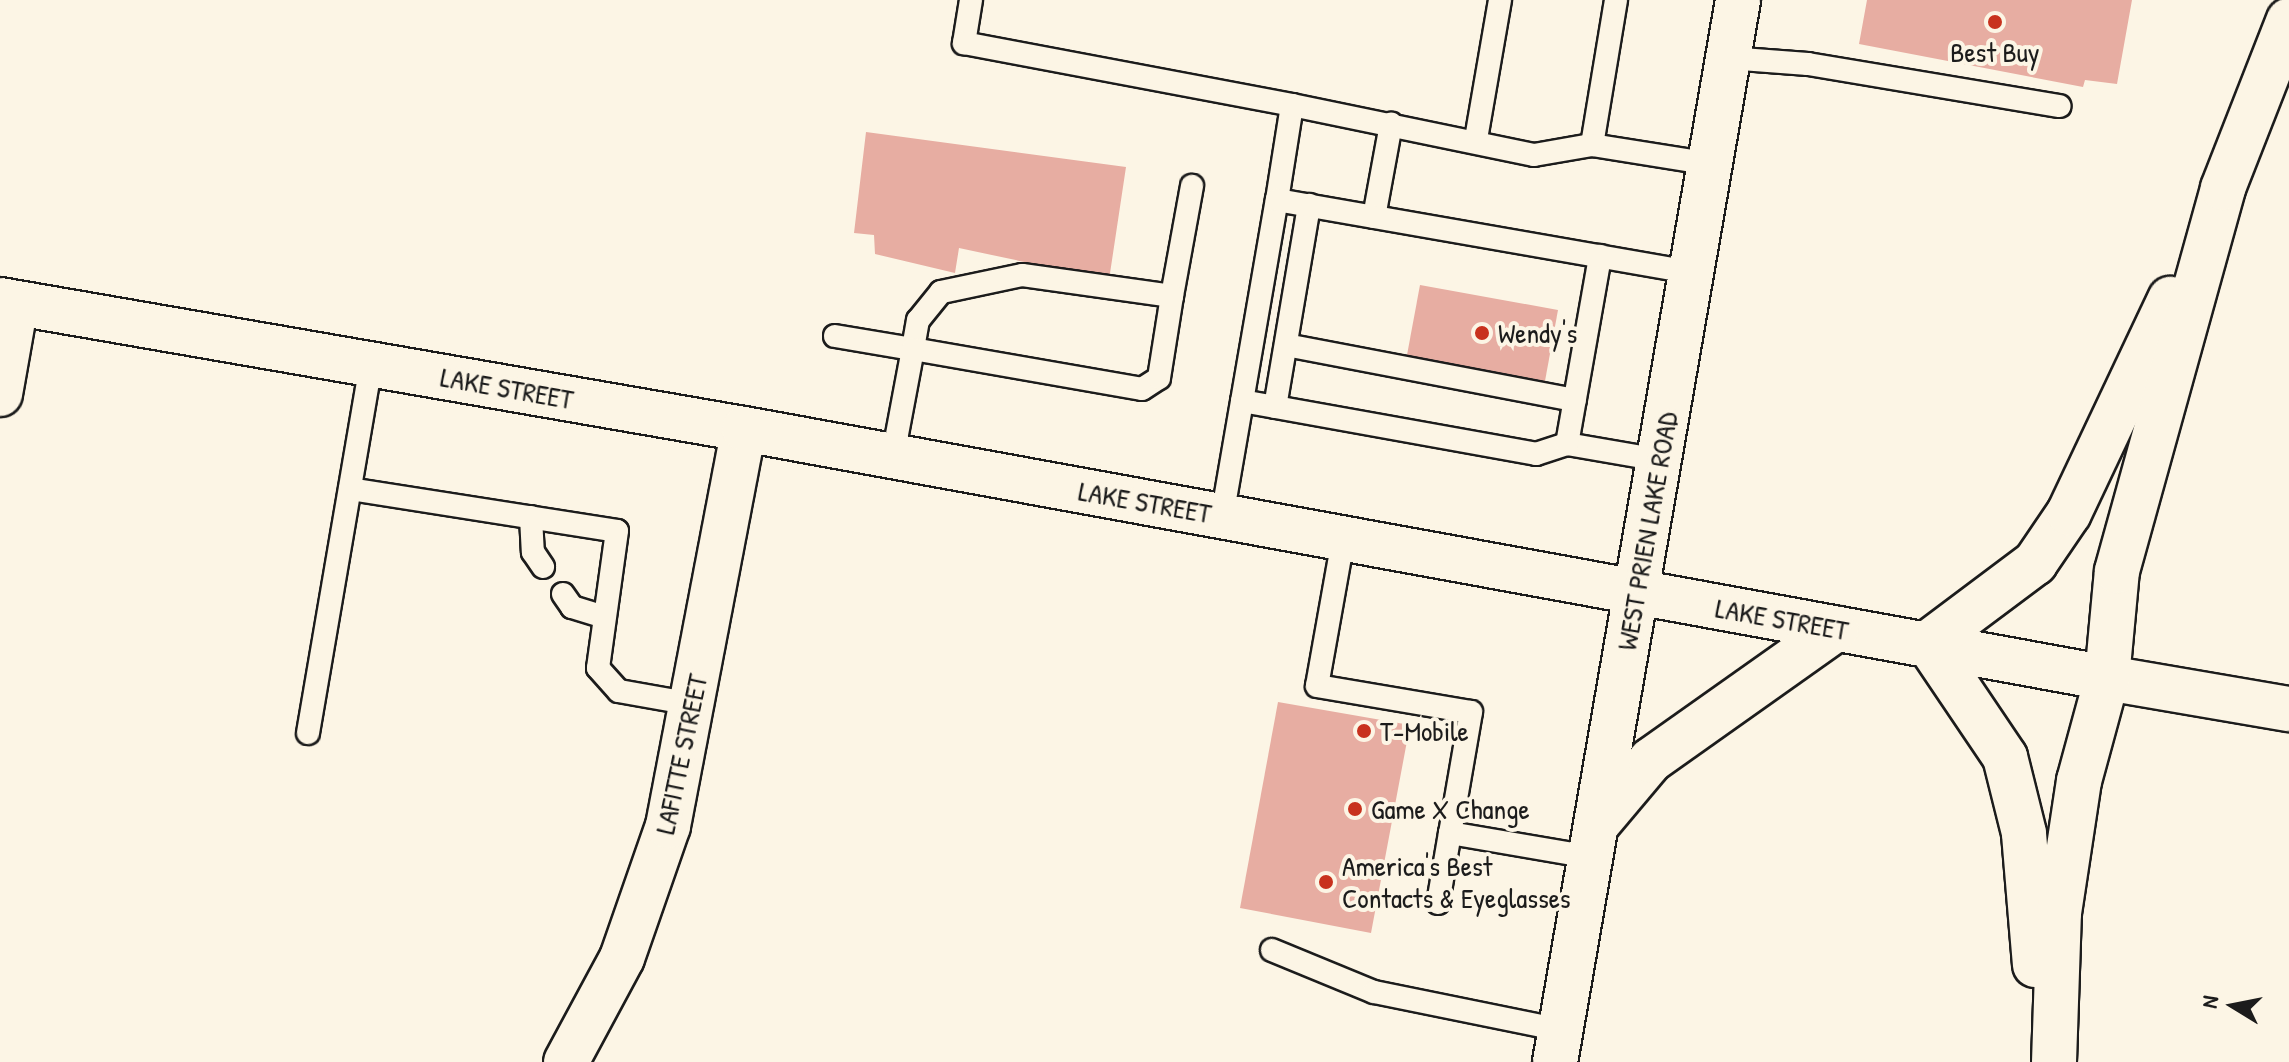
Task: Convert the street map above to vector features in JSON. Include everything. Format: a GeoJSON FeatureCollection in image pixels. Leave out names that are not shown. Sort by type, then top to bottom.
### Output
{"type":"FeatureCollection","features":[{"type":"Feature","properties":{"kind":"main road","name":"WEST PRIEN LAKE ROAD"},"geometry":{"type":"LineString","coordinates":[[1558,1046],[1738,0]]}},
{"type":"Feature","properties":{"kind":"main road"},"geometry":{"type":"LineString","coordinates":[[2051,1062],[2024,833],[2005,757],[1928,643],[2035,563],[2069,513],[2223,188],[2289,20]]}},
{"type":"Feature","properties":{"kind":"main road"},"geometry":{"type":"LineString","coordinates":[[2051,1062],[2059,913],[2079,781],[2107,678],[2117,571],[2223,188]]}},
{"type":"Feature","properties":{"kind":"main road"},"geometry":{"type":"LineString","coordinates":[[0,394],[8,301]]}},
{"type":"Feature","properties":{"kind":"main road","name":"LAKE STREET"},"geometry":{"type":"LineString","coordinates":[[8,301],[744,429],[1343,540],[2289,709]]}},
{"type":"Feature","properties":{"kind":"main road","name":"LAFITTE STREET"},"geometry":{"type":"LineString","coordinates":[[566,1062],[622,958],[645,900],[668,826],[744,429]]}},
{"type":"Feature","properties":{"kind":"main road"},"geometry":{"type":"LineString","coordinates":[[1594,841],[1651,760],[1836,629]]}},
{"type":"Feature","properties":{"kind":"lane"},"geometry":{"type":"LineString","coordinates":[[971,0],[964,43],[1476,139],[1534,155],[1592,145],[1710,164]]}},
{"type":"Feature","properties":{"kind":"lane"},"geometry":{"type":"LineString","coordinates":[[1476,139],[1500,0]]}},
{"type":"Feature","properties":{"kind":"lane"},"geometry":{"type":"LineString","coordinates":[[1592,145],[1616,0]]}},
{"type":"Feature","properties":{"kind":"lane"},"geometry":{"type":"LineString","coordinates":[[1728,58],[1808,64],[2060,106]]}},
{"type":"Feature","properties":{"kind":"lane"},"geometry":{"type":"LineString","coordinates":[[1222,517],[1292,105]]}},
{"type":"Feature","properties":{"kind":"lane"},"geometry":{"type":"LineString","coordinates":[[1374,217],[1391,124]]}},
{"type":"Feature","properties":{"kind":"lane"},"geometry":{"type":"LineString","coordinates":[[835,336],[1142,389],[1159,378],[1192,186]]}},
{"type":"Feature","properties":{"kind":"lane"},"geometry":{"type":"LineString","coordinates":[[1277,200],[1691,272]]}},
{"type":"Feature","properties":{"kind":"lane"},"geometry":{"type":"LineString","coordinates":[[1275,407],[1309,205]]}},
{"type":"Feature","properties":{"kind":"lane"},"geometry":{"type":"LineString","coordinates":[[1567,444],[1600,256]]}},
{"type":"Feature","properties":{"kind":"lane"},"geometry":{"type":"LineString","coordinates":[[893,456],[918,320],[941,292],[1022,275],[1172,296]]}},
{"type":"Feature","properties":{"kind":"lane"},"geometry":{"type":"LineString","coordinates":[[1286,345],[1575,400]]}},
{"type":"Feature","properties":{"kind":"lane"},"geometry":{"type":"LineString","coordinates":[[308,733],[371,364]]}},
{"type":"Feature","properties":{"kind":"lane"},"geometry":{"type":"LineString","coordinates":[[1242,401],[1536,454],[1567,444],[1660,460]]}},
{"type":"Feature","properties":{"kind":"lane"},"geometry":{"type":"LineString","coordinates":[[350,489],[617,531],[598,668],[619,691],[692,704]]}},
{"type":"Feature","properties":{"kind":"lane"},"geometry":{"type":"LineString","coordinates":[[531,517],[533,552],[543,567]]}},
{"type":"Feature","properties":{"kind":"lane"},"geometry":{"type":"LineString","coordinates":[[1343,540],[1317,686],[1471,712],[1438,903]]}},
{"type":"Feature","properties":{"kind":"lane"},"geometry":{"type":"LineString","coordinates":[[563,594],[572,607],[605,617]]}},
{"type":"Feature","properties":{"kind":"lane"},"geometry":{"type":"LineString","coordinates":[[1450,833],[1594,841]]}},
{"type":"Feature","properties":{"kind":"lane"},"geometry":{"type":"LineString","coordinates":[[1272,950],[1374,992],[1558,1046]]}},
{"type":"Feature","properties":{"kind":"building","name":"Best Buy"},"geometry":{"type":"Polygon","coordinates":[[[1867,0],[2132,0],[2117,84],[2085,80],[2083,87],[1859,44],[1867,0]]]}},
{"type":"Feature","properties":{"kind":"building"},"geometry":{"type":"Polygon","coordinates":[[[866,132],[1126,167],[1109,280],[959,248],[955,273],[875,254],[874,235],[854,233],[866,132]]]}},
{"type":"Feature","properties":{"kind":"building","name":"Wendy's"},"geometry":{"type":"Polygon","coordinates":[[[1420,285],[1558,310],[1545,381],[1407,355],[1420,285]]]}},
{"type":"Feature","properties":{"kind":"building"},"geometry":{"type":"Polygon","coordinates":[[[1278,702],[1410,725],[1371,933],[1240,908],[1278,702]]]}},
{"type":"Feature","properties":{"kind":"place","name":"Best Buy"},"geometry":{"type":"Point","coordinates":[1995,22]}},
{"type":"Feature","properties":{"kind":"place","name":"Wendy's"},"geometry":{"type":"Point","coordinates":[1482,333]}},
{"type":"Feature","properties":{"kind":"place","name":"T-Mobile"},"geometry":{"type":"Point","coordinates":[1364,731]}},
{"type":"Feature","properties":{"kind":"place","name":"Game X Change"},"geometry":{"type":"Point","coordinates":[1355,809]}},
{"type":"Feature","properties":{"kind":"place","name":"America's Best Contacts & Eyeglasses"},"geometry":{"type":"Point","coordinates":[1326,882]}}]}
